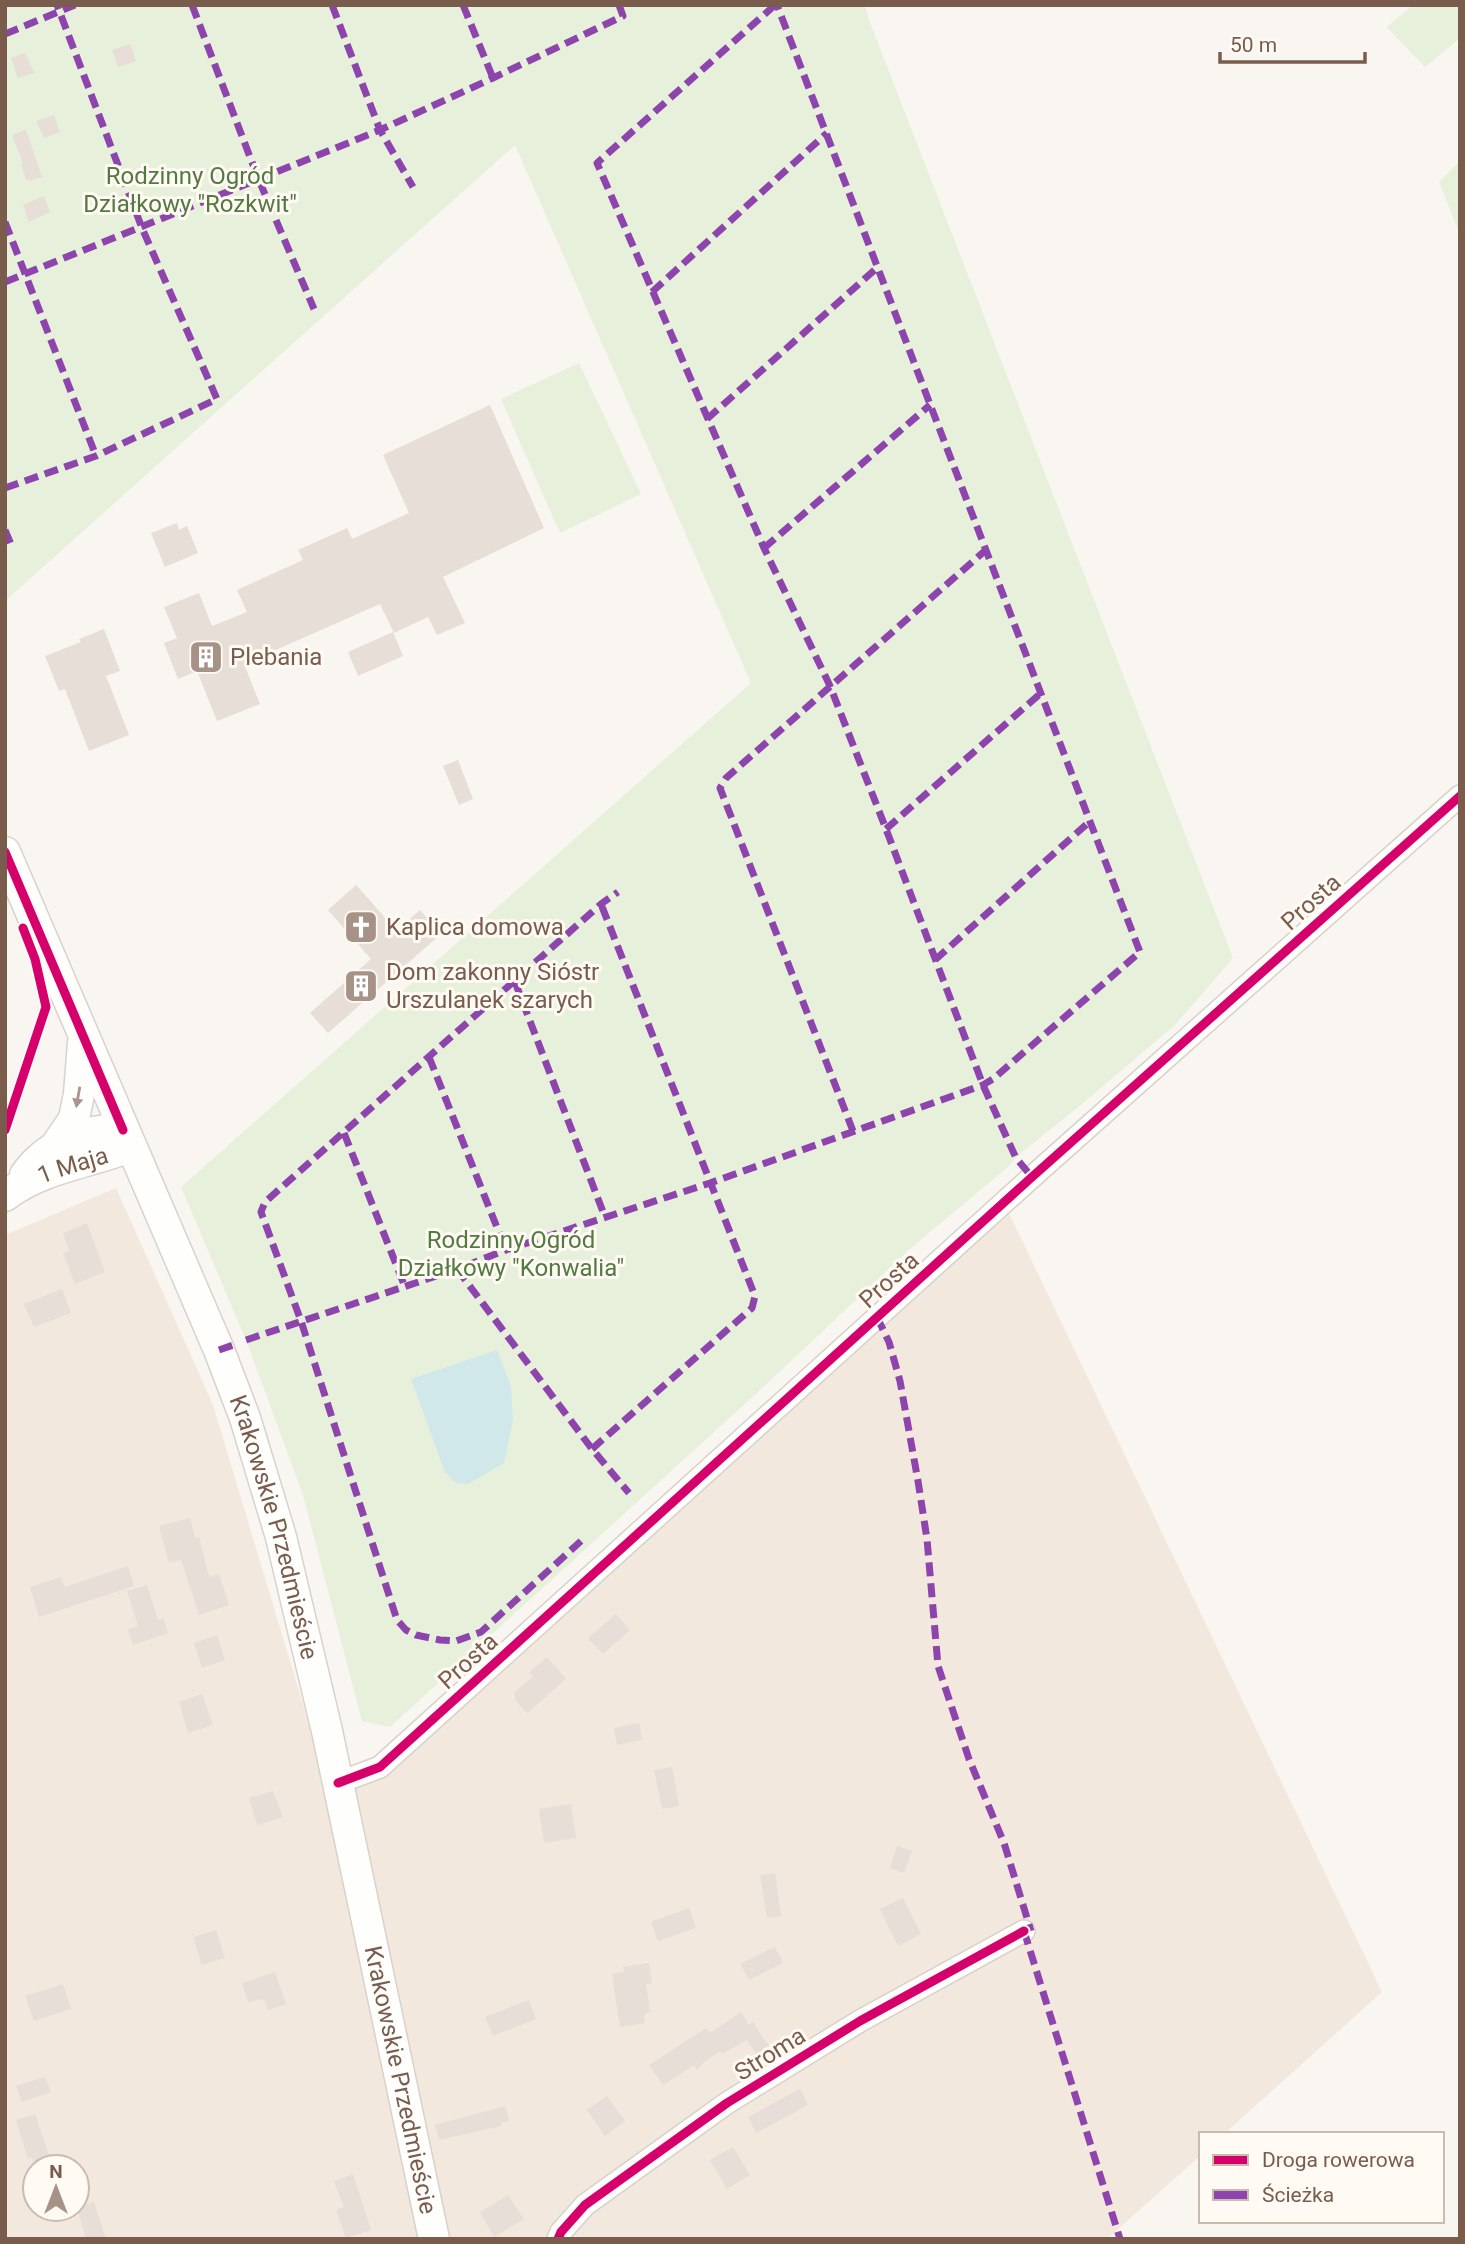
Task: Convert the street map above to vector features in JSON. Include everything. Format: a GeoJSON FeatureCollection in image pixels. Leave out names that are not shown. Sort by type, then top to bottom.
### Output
{"type":"FeatureCollection","features":[{"type":"Feature","properties":{"kind":"main road","name":"Krakowskie Przedmieście"},"geometry":{"type":"LineString","coordinates":[[5,852],[219,1350],[245,1418],[281,1537],[338,1783],[393,2034],[434,2239]]}},
{"type":"Feature","properties":{"kind":"main road","name":"1 Maja"},"geometry":{"type":"LineString","coordinates":[[51,1151],[74,1119],[79,1094],[83,1036]]}},
{"type":"Feature","properties":{"kind":"main road","name":"1 Maja"},"geometry":{"type":"LineString","coordinates":[[11,1191],[30,1168],[51,1151],[84,1133],[110,1129],[127,1138]]}},
{"type":"Feature","properties":{"kind":"main road","name":"1 Maja"},"geometry":{"type":"LineString","coordinates":[[11,1191],[127,1138]]}},
{"type":"Feature","properties":{"kind":"street","name":"Prosta"},"geometry":{"type":"LineString","coordinates":[[338,1783],[380,1766],[1022,1186],[1460,796]]}},
{"type":"Feature","properties":{"kind":"street","name":"Stroma"},"geometry":{"type":"LineString","coordinates":[[558,2239],[561,2232],[586,2205],[727,2103],[860,2021],[1024,1931]]}},
{"type":"Feature","properties":{"kind":"shaded area"},"geometry":{"type":"Polygon","coordinates":[[[116,1188],[213,1405],[329,1791],[378,1773],[1007,1209],[1382,1992],[1226,2132],[1199,2132],[1199,2157],[1107,2239],[5,2239],[5,1235],[116,1188]]]}},
{"type":"Feature","properties":{"kind":"green space","name":"Rodzinny Ogród Działkowy \"Konwalia\""},"geometry":{"type":"Polygon","coordinates":[[[5,5],[865,5],[1233,958],[1175,1025],[912,1247],[759,1391],[390,1727],[362,1721],[303,1495],[246,1340],[181,1187],[751,683],[515,145],[5,601],[5,5]]]}},
{"type":"Feature","properties":{"kind":"green space"},"geometry":{"type":"Polygon","coordinates":[[[1413,5],[1460,5],[1460,38],[1425,67],[1387,27],[1413,5]]]}},
{"type":"Feature","properties":{"kind":"green space"},"geometry":{"type":"Polygon","coordinates":[[[1460,161],[1460,234],[1439,182],[1460,161]]]}},
{"type":"Feature","properties":{"kind":"green space"},"geometry":{"type":"Polygon","coordinates":[[[579,363],[641,494],[560,533],[501,399],[579,363]]]}},
{"type":"Feature","properties":{"kind":"water"},"geometry":{"type":"Polygon","coordinates":[[[497,1350],[511,1387],[513,1420],[504,1463],[468,1484],[456,1483],[445,1472],[411,1379],[497,1350]]]}},
{"type":"Feature","properties":{"kind":"building"},"geometry":{"type":"Polygon","coordinates":[[[130,44],[136,61],[118,67],[112,50],[130,44]]]}},
{"type":"Feature","properties":{"kind":"building"},"geometry":{"type":"Polygon","coordinates":[[[25,53],[34,73],[18,78],[11,58],[25,53]]]}},
{"type":"Feature","properties":{"kind":"building"},"geometry":{"type":"Polygon","coordinates":[[[54,115],[60,132],[44,138],[36,121],[54,115]]]}},
{"type":"Feature","properties":{"kind":"building"},"geometry":{"type":"Polygon","coordinates":[[[26,130],[42,177],[30,181],[26,180],[21,164],[23,163],[12,135],[26,130]]]}},
{"type":"Feature","properties":{"kind":"building"},"geometry":{"type":"Polygon","coordinates":[[[44,196],[50,212],[29,222],[23,205],[44,196]]]}},
{"type":"Feature","properties":{"kind":"building"},"geometry":{"type":"Polygon","coordinates":[[[490,405],[544,528],[443,577],[465,623],[437,635],[428,617],[394,633],[380,604],[244,664],[260,704],[217,721],[197,671],[178,679],[164,643],[177,638],[164,607],[199,593],[212,626],[247,612],[237,590],[303,560],[298,550],[347,528],[352,539],[409,513],[383,455],[490,405]]]}},
{"type":"Feature","properties":{"kind":"building"},"geometry":{"type":"Polygon","coordinates":[[[177,523],[179,530],[187,526],[198,553],[165,567],[151,533],[177,523]]]}},
{"type":"Feature","properties":{"kind":"building"},"geometry":{"type":"Polygon","coordinates":[[[104,629],[120,671],[106,676],[129,735],[89,751],[65,689],[59,691],[45,656],[81,642],[79,639],[104,629]]]}},
{"type":"Feature","properties":{"kind":"building"},"geometry":{"type":"Polygon","coordinates":[[[393,632],[403,656],[358,676],[348,652],[393,632]]]}},
{"type":"Feature","properties":{"kind":"building"},"geometry":{"type":"Polygon","coordinates":[[[458,760],[473,799],[459,805],[443,766],[458,760]]]}},
{"type":"Feature","properties":{"kind":"building","name":"Dom zakonny Sióstr Urszulanek szarych"},"geometry":{"type":"Polygon","coordinates":[[[356,885],[397,931],[420,910],[441,934],[328,1033],[310,1013],[371,959],[328,910],[356,885]]]}},
{"type":"Feature","properties":{"kind":"building"},"geometry":{"type":"Polygon","coordinates":[[[87,1223],[105,1272],[75,1284],[63,1253],[69,1251],[63,1233],[87,1223]]]}},
{"type":"Feature","properties":{"kind":"building"},"geometry":{"type":"Polygon","coordinates":[[[62,1289],[71,1313],[34,1327],[24,1304],[62,1289]]]}},
{"type":"Feature","properties":{"kind":"building"},"geometry":{"type":"Polygon","coordinates":[[[190,1518],[195,1538],[199,1537],[209,1577],[219,1574],[229,1605],[199,1615],[181,1560],[169,1563],[159,1526],[190,1518]]]}},
{"type":"Feature","properties":{"kind":"building"},"geometry":{"type":"Polygon","coordinates":[[[128,1566],[134,1586],[39,1617],[30,1587],[61,1577],[65,1587],[128,1566]]]}},
{"type":"Feature","properties":{"kind":"building"},"geometry":{"type":"Polygon","coordinates":[[[147,1585],[158,1620],[163,1618],[168,1633],[133,1645],[128,1630],[138,1626],[127,1591],[147,1585]]]}},
{"type":"Feature","properties":{"kind":"building"},"geometry":{"type":"Polygon","coordinates":[[[616,1614],[630,1630],[603,1654],[588,1638],[616,1614]]]}},
{"type":"Feature","properties":{"kind":"building"},"geometry":{"type":"Polygon","coordinates":[[[217,1635],[225,1660],[202,1668],[194,1643],[217,1635]]]}},
{"type":"Feature","properties":{"kind":"building"},"geometry":{"type":"Polygon","coordinates":[[[547,1657],[566,1679],[527,1713],[515,1700],[515,1692],[533,1677],[529,1673],[547,1657]]]}},
{"type":"Feature","properties":{"kind":"building"},"geometry":{"type":"Polygon","coordinates":[[[202,1694],[213,1725],[188,1733],[179,1702],[202,1694]]]}},
{"type":"Feature","properties":{"kind":"building"},"geometry":{"type":"Polygon","coordinates":[[[639,1723],[642,1740],[617,1745],[614,1728],[639,1723]]]}},
{"type":"Feature","properties":{"kind":"building"},"geometry":{"type":"Polygon","coordinates":[[[672,1767],[679,1806],[662,1809],[654,1770],[672,1767]]]}},
{"type":"Feature","properties":{"kind":"building"},"geometry":{"type":"Polygon","coordinates":[[[273,1791],[283,1817],[257,1825],[249,1798],[273,1791]]]}},
{"type":"Feature","properties":{"kind":"building"},"geometry":{"type":"Polygon","coordinates":[[[571,1804],[576,1838],[544,1843],[539,1809],[571,1804]]]}},
{"type":"Feature","properties":{"kind":"building"},"geometry":{"type":"Polygon","coordinates":[[[897,1846],[912,1851],[904,1873],[890,1868],[897,1846]]]}},
{"type":"Feature","properties":{"kind":"building"},"geometry":{"type":"Polygon","coordinates":[[[775,1873],[781,1916],[767,1918],[760,1875],[775,1873]]]}},
{"type":"Feature","properties":{"kind":"building"},"geometry":{"type":"Polygon","coordinates":[[[903,1898],[921,1934],[898,1946],[880,1909],[903,1898]]]}},
{"type":"Feature","properties":{"kind":"building"},"geometry":{"type":"Polygon","coordinates":[[[689,1908],[696,1928],[658,1941],[651,1922],[689,1908]]]}},
{"type":"Feature","properties":{"kind":"building"},"geometry":{"type":"Polygon","coordinates":[[[216,1930],[225,1958],[202,1965],[193,1937],[216,1930]]]}},
{"type":"Feature","properties":{"kind":"building"},"geometry":{"type":"Polygon","coordinates":[[[775,1947],[783,1963],[749,1980],[740,1964],[775,1947]]]}},
{"type":"Feature","properties":{"kind":"building"},"geometry":{"type":"Polygon","coordinates":[[[649,1963],[652,1983],[646,1984],[650,2012],[644,2014],[645,2023],[620,2027],[612,1974],[624,1972],[623,1967],[649,1963]]]}},
{"type":"Feature","properties":{"kind":"building"},"geometry":{"type":"Polygon","coordinates":[[[275,1972],[286,2004],[268,2010],[264,1999],[248,2002],[242,1983],[275,1972]]]}},
{"type":"Feature","properties":{"kind":"building"},"geometry":{"type":"Polygon","coordinates":[[[63,1984],[71,2009],[34,2021],[25,1996],[63,1984]]]}},
{"type":"Feature","properties":{"kind":"building"},"geometry":{"type":"Polygon","coordinates":[[[529,2000],[536,2019],[493,2036],[485,2017],[529,2000]]]}},
{"type":"Feature","properties":{"kind":"building"},"geometry":{"type":"Polygon","coordinates":[[[741,2012],[749,2025],[753,2022],[772,2051],[760,2060],[747,2040],[722,2054],[720,2051],[697,2070],[694,2065],[663,2085],[649,2065],[706,2028],[710,2033],[741,2012]]]}},
{"type":"Feature","properties":{"kind":"building"},"geometry":{"type":"Polygon","coordinates":[[[45,2077],[51,2092],[22,2102],[16,2086],[45,2077]]]}},
{"type":"Feature","properties":{"kind":"building"},"geometry":{"type":"Polygon","coordinates":[[[800,2089],[808,2105],[756,2133],[748,2117],[800,2089]]]}},
{"type":"Feature","properties":{"kind":"building"},"geometry":{"type":"Polygon","coordinates":[[[607,2096],[625,2121],[605,2136],[587,2110],[607,2096]]]}},
{"type":"Feature","properties":{"kind":"building"},"geometry":{"type":"Polygon","coordinates":[[[505,2106],[509,2121],[501,2123],[501,2126],[439,2140],[435,2125],[505,2106]]]}},
{"type":"Feature","properties":{"kind":"building"},"geometry":{"type":"Polygon","coordinates":[[[35,2114],[48,2153],[26,2153],[16,2120],[35,2114]]]}},
{"type":"Feature","properties":{"kind":"building"},"geometry":{"type":"Polygon","coordinates":[[[733,2147],[750,2175],[727,2189],[710,2160],[733,2147]]]}},
{"type":"Feature","properties":{"kind":"building"},"geometry":{"type":"Polygon","coordinates":[[[353,2174],[371,2230],[346,2238],[336,2210],[344,2207],[334,2181],[353,2174]]]}},
{"type":"Feature","properties":{"kind":"building"},"geometry":{"type":"Polygon","coordinates":[[[508,2195],[524,2219],[494,2237],[480,2212],[508,2195]]]}},
{"type":"Feature","properties":{"kind":"building"},"geometry":{"type":"Polygon","coordinates":[[[94,2202],[106,2239],[86,2239],[82,2223],[91,2223],[91,2203],[94,2202]]]}},
{"type":"Feature","properties":{"kind":"marked path"},"geometry":{"type":"LineString","coordinates":[[5,488],[96,456],[217,399],[142,228],[57,5]]}},
{"type":"Feature","properties":{"kind":"marked path"},"geometry":{"type":"LineString","coordinates":[[5,34],[75,5]]}},
{"type":"Feature","properties":{"kind":"marked path"},"geometry":{"type":"LineString","coordinates":[[192,5],[258,178],[314,309]]}},
{"type":"Feature","properties":{"kind":"marked path"},"geometry":{"type":"LineString","coordinates":[[332,5],[380,130],[413,187]]}},
{"type":"Feature","properties":{"kind":"marked path"},"geometry":{"type":"LineString","coordinates":[[463,5],[493,78]]}},
{"type":"Feature","properties":{"kind":"marked path"},"geometry":{"type":"LineString","coordinates":[[5,282],[380,130],[623,16],[619,5]]}},
{"type":"Feature","properties":{"kind":"marked path"},"geometry":{"type":"LineString","coordinates":[[775,5],[597,163],[764,548],[830,686],[983,1085],[1016,1158],[1032,1177]]}},
{"type":"Feature","properties":{"kind":"marked path"},"geometry":{"type":"LineString","coordinates":[[246,1340],[710,1183],[983,1085],[1140,952],[777,5]]}},
{"type":"Feature","properties":{"kind":"marked path"},"geometry":{"type":"LineString","coordinates":[[652,292],[827,133]]}},
{"type":"Feature","properties":{"kind":"marked path"},"geometry":{"type":"LineString","coordinates":[[5,222],[96,456]]}},
{"type":"Feature","properties":{"kind":"marked path"},"geometry":{"type":"LineString","coordinates":[[707,419],[878,267]]}},
{"type":"Feature","properties":{"kind":"marked path"},"geometry":{"type":"LineString","coordinates":[[764,548],[930,405]]}},
{"type":"Feature","properties":{"kind":"marked path"},"geometry":{"type":"LineString","coordinates":[[5,530],[13,549]]}},
{"type":"Feature","properties":{"kind":"marked path"},"geometry":{"type":"LineString","coordinates":[[853,1131],[720,788],[726,778],[987,549]]}},
{"type":"Feature","properties":{"kind":"marked path"},"geometry":{"type":"LineString","coordinates":[[886,829],[1041,693]]}},
{"type":"Feature","properties":{"kind":"marked path"},"geometry":{"type":"LineString","coordinates":[[935,960],[1089,822]]}},
{"type":"Feature","properties":{"kind":"marked path"},"geometry":{"type":"LineString","coordinates":[[581,1541],[481,1632],[456,1641],[416,1635],[406,1630],[397,1620],[301,1321],[261,1212],[265,1202],[601,904],[618,892]]}},
{"type":"Feature","properties":{"kind":"marked path"},"geometry":{"type":"LineString","coordinates":[[592,1449],[752,1308],[755,1296],[601,904]]}},
{"type":"Feature","properties":{"kind":"marked path"},"geometry":{"type":"LineString","coordinates":[[515,982],[605,1217]]}},
{"type":"Feature","properties":{"kind":"marked path"},"geometry":{"type":"LineString","coordinates":[[429,1057],[506,1250]]}},
{"type":"Feature","properties":{"kind":"marked path"},"geometry":{"type":"LineString","coordinates":[[344,1133],[405,1287]]}},
{"type":"Feature","properties":{"kind":"marked path"},"geometry":{"type":"LineString","coordinates":[[457,1269],[592,1449],[629,1493]]}},
{"type":"Feature","properties":{"kind":"marked path"},"geometry":{"type":"LineString","coordinates":[[877,1317],[889,1342],[900,1381],[918,1481],[927,1539],[938,1666],[969,1759],[1004,1843],[1031,1931]]}},
{"type":"Feature","properties":{"kind":"marked path"},"geometry":{"type":"LineString","coordinates":[[219,1350],[236,1344]]}},
{"type":"Feature","properties":{"kind":"marked path"},"geometry":{"type":"LineString","coordinates":[[1024,1931],[1120,2239]]}},
{"type":"Feature","properties":{"kind":"cycle path"},"geometry":{"type":"LineString","coordinates":[[338,1783],[380,1767],[1032,1177],[1460,796]]}},
{"type":"Feature","properties":{"kind":"cycle path"},"geometry":{"type":"LineString","coordinates":[[5,852],[123,1130]]}},
{"type":"Feature","properties":{"kind":"cycle path"},"geometry":{"type":"LineString","coordinates":[[5,1130],[46,1007],[35,959],[23,928]]}},
{"type":"Feature","properties":{"kind":"cycle path"},"geometry":{"type":"LineString","coordinates":[[558,2239],[585,2205],[727,2103],[860,2021],[1024,1931]]}},
{"type":"Feature","properties":{"kind":"place","name":"Plebania"},"geometry":{"type":"Point","coordinates":[206,657]}},
{"type":"Feature","properties":{"kind":"place","name":"Kaplica domowa"},"geometry":{"type":"Point","coordinates":[361,927]}},
{"type":"Feature","properties":{"kind":"place","name":"Dom zakonny Sióstr Urszulanek szarych"},"geometry":{"type":"Point","coordinates":[361,986]}},
{"type":"Feature","properties":{"kind":"park label","name":"Rodzinny Ogród Działkowy \"Rozkwit\""},"geometry":{"type":"Point","coordinates":[190,190]}}]}
